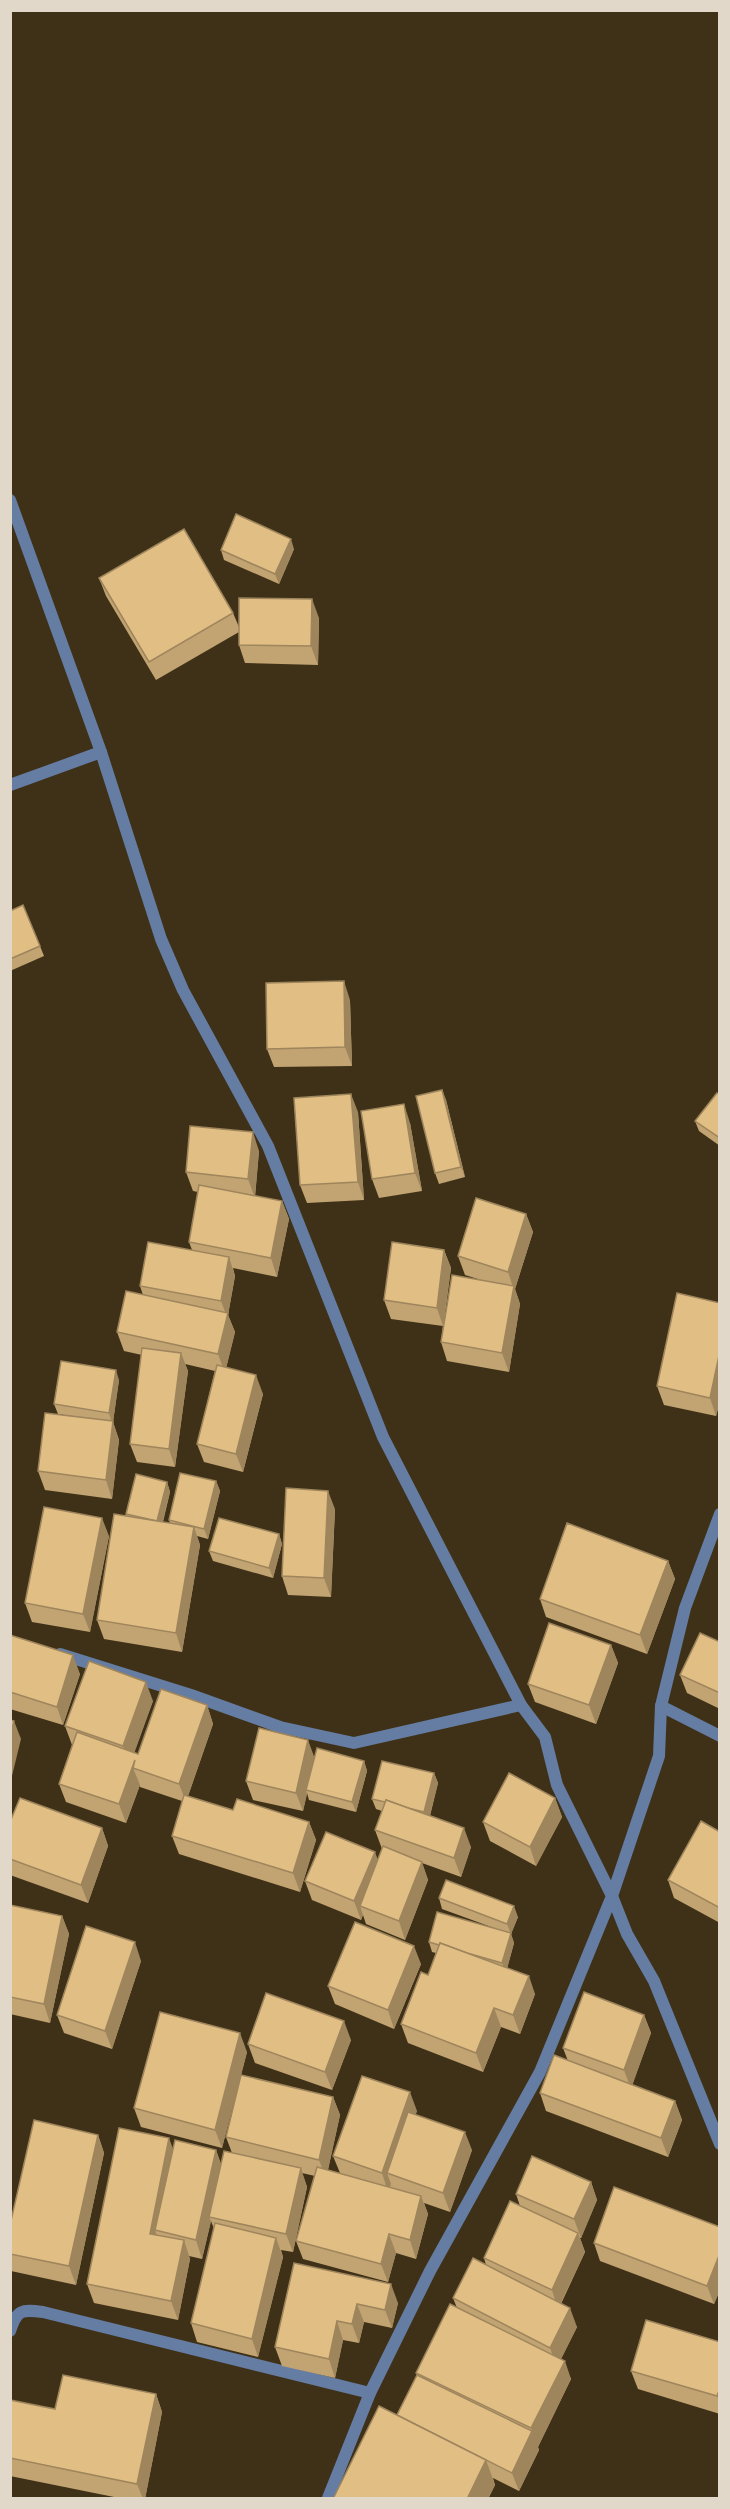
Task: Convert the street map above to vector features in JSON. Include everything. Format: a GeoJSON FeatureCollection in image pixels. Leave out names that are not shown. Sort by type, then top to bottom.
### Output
{"type":"FeatureCollection","features":[{"type":"Feature","properties":{"kind":"street"},"geometry":{"type":"LineString","coordinates":[[10,500],[101,752],[161,939],[183,990],[268,1146],[382,1437],[521,1705],[545,1737],[557,1785],[612,1896],[627,1934],[654,1982],[720,2144]]}},
{"type":"Feature","properties":{"kind":"street"},"geometry":{"type":"LineString","coordinates":[[10,785],[101,752]]}},
{"type":"Feature","properties":{"kind":"street"},"geometry":{"type":"LineString","coordinates":[[328,2499],[370,2393],[430,2271],[540,2072],[612,1896],[658,1756],[661,1706],[685,1608],[720,1514]]}},
{"type":"Feature","properties":{"kind":"street"},"geometry":{"type":"LineString","coordinates":[[44,1648],[191,1695],[279,1727],[354,1743],[521,1705]]}},
{"type":"Feature","properties":{"kind":"street"},"geometry":{"type":"LineString","coordinates":[[661,1706],[720,1736]]}},
{"type":"Feature","properties":{"kind":"street"},"geometry":{"type":"LineString","coordinates":[[10,2331],[15,2317],[20,2312],[29,2310],[43,2312],[370,2393]]}},
{"type":"Feature","properties":{"kind":"building"},"geometry":{"type":"Polygon","coordinates":[[[236,514],[291,539],[275,574],[221,550],[236,514]]]}},
{"type":"Feature","properties":{"kind":"building"},"geometry":{"type":"Polygon","coordinates":[[[184,529],[233,613],[149,662],[99,578],[184,529]]]}},
{"type":"Feature","properties":{"kind":"building"},"geometry":{"type":"Polygon","coordinates":[[[239,598],[312,599],[311,646],[239,645],[239,598]]]}},
{"type":"Feature","properties":{"kind":"building"},"geometry":{"type":"Polygon","coordinates":[[[23,905],[40,946],[10,959],[10,911],[23,905]]]}},
{"type":"Feature","properties":{"kind":"building"},"geometry":{"type":"Polygon","coordinates":[[[344,981],[345,1047],[267,1049],[266,983],[344,981]]]}},
{"type":"Feature","properties":{"kind":"building"},"geometry":{"type":"Polygon","coordinates":[[[442,1090],[461,1167],[435,1173],[416,1096],[442,1090]]]}},
{"type":"Feature","properties":{"kind":"building"},"geometry":{"type":"Polygon","coordinates":[[[717,1093],[720,1094],[720,1138],[695,1121],[717,1093]]]}},
{"type":"Feature","properties":{"kind":"building"},"geometry":{"type":"Polygon","coordinates":[[[351,1094],[358,1182],[300,1185],[294,1098],[351,1094]]]}},
{"type":"Feature","properties":{"kind":"building"},"geometry":{"type":"Polygon","coordinates":[[[404,1104],[415,1173],[372,1179],[361,1111],[404,1104]]]}},
{"type":"Feature","properties":{"kind":"building"},"geometry":{"type":"Polygon","coordinates":[[[190,1126],[253,1132],[248,1179],[186,1172],[190,1126]]]}},
{"type":"Feature","properties":{"kind":"building"},"geometry":{"type":"Polygon","coordinates":[[[199,1185],[282,1201],[271,1258],[189,1242],[199,1185]]]}},
{"type":"Feature","properties":{"kind":"building"},"geometry":{"type":"Polygon","coordinates":[[[476,1198],[526,1214],[508,1272],[458,1256],[476,1198]]]}},
{"type":"Feature","properties":{"kind":"building"},"geometry":{"type":"Polygon","coordinates":[[[148,1242],[229,1257],[221,1301],[140,1286],[148,1242]]]}},
{"type":"Feature","properties":{"kind":"building"},"geometry":{"type":"Polygon","coordinates":[[[392,1242],[444,1250],[437,1308],[384,1300],[392,1242]]]}},
{"type":"Feature","properties":{"kind":"building"},"geometry":{"type":"Polygon","coordinates":[[[452,1275],[514,1286],[502,1353],[441,1342],[452,1275]]]}},
{"type":"Feature","properties":{"kind":"building"},"geometry":{"type":"Polygon","coordinates":[[[126,1291],[228,1313],[218,1354],[117,1332],[126,1291]]]}},
{"type":"Feature","properties":{"kind":"building"},"geometry":{"type":"Polygon","coordinates":[[[677,1293],[720,1303],[720,1351],[710,1398],[657,1386],[677,1293]]]}},
{"type":"Feature","properties":{"kind":"building"},"geometry":{"type":"Polygon","coordinates":[[[142,1348],[181,1353],[169,1449],[130,1444],[142,1348]]]}},
{"type":"Feature","properties":{"kind":"building"},"geometry":{"type":"Polygon","coordinates":[[[61,1361],[116,1370],[109,1413],[54,1404],[61,1361]]]}},
{"type":"Feature","properties":{"kind":"building"},"geometry":{"type":"Polygon","coordinates":[[[217,1365],[256,1375],[236,1454],[197,1444],[217,1365]]]}},
{"type":"Feature","properties":{"kind":"building"},"geometry":{"type":"Polygon","coordinates":[[[45,1413],[113,1421],[106,1480],[38,1471],[45,1413]]]}},
{"type":"Feature","properties":{"kind":"building"},"geometry":{"type":"Polygon","coordinates":[[[180,1473],[216,1481],[204,1529],[169,1520],[180,1473]]]}},
{"type":"Feature","properties":{"kind":"building"},"geometry":{"type":"Polygon","coordinates":[[[136,1474],[167,1482],[157,1521],[126,1514],[136,1474]]]}},
{"type":"Feature","properties":{"kind":"building"},"geometry":{"type":"Polygon","coordinates":[[[286,1488],[328,1491],[324,1578],[282,1576],[286,1488]]]}},
{"type":"Feature","properties":{"kind":"building"},"geometry":{"type":"Polygon","coordinates":[[[44,1507],[102,1518],[83,1614],[25,1603],[44,1507]]]}},
{"type":"Feature","properties":{"kind":"building"},"geometry":{"type":"Polygon","coordinates":[[[114,1514],[194,1527],[176,1633],[97,1620],[114,1514]]]}},
{"type":"Feature","properties":{"kind":"building"},"geometry":{"type":"Polygon","coordinates":[[[219,1518],[279,1534],[269,1568],[209,1551],[219,1518]]]}},
{"type":"Feature","properties":{"kind":"building"},"geometry":{"type":"Polygon","coordinates":[[[567,1523],[668,1561],[640,1635],[540,1599],[567,1523]]]}},
{"type":"Feature","properties":{"kind":"building"},"geometry":{"type":"Polygon","coordinates":[[[549,1623],[611,1645],[589,1705],[528,1684],[549,1623]]]}},
{"type":"Feature","properties":{"kind":"building"},"geometry":{"type":"Polygon","coordinates":[[[700,1633],[720,1642],[720,1693],[680,1675],[700,1633]]]}},
{"type":"Feature","properties":{"kind":"building"},"geometry":{"type":"Polygon","coordinates":[[[10,1635],[73,1655],[57,1707],[10,1692],[10,1635]]]}},
{"type":"Feature","properties":{"kind":"building"},"geometry":{"type":"Polygon","coordinates":[[[89,1661],[146,1682],[123,1746],[65,1726],[89,1661]]]}},
{"type":"Feature","properties":{"kind":"building"},"geometry":{"type":"Polygon","coordinates":[[[161,1689],[207,1705],[179,1784],[133,1768],[135,1760],[119,1804],[59,1784],[77,1732],[138,1754],[161,1689]]]}},
{"type":"Feature","properties":{"kind":"building"},"geometry":{"type":"Polygon","coordinates":[[[10,1720],[14,1721],[10,1735],[10,1720]]]}},
{"type":"Feature","properties":{"kind":"building"},"geometry":{"type":"Polygon","coordinates":[[[259,1728],[308,1740],[296,1793],[246,1781],[259,1728]]]}},
{"type":"Feature","properties":{"kind":"building"},"geometry":{"type":"Polygon","coordinates":[[[317,1748],[364,1761],[352,1802],[306,1790],[317,1748]]]}},
{"type":"Feature","properties":{"kind":"building"},"geometry":{"type":"Polygon","coordinates":[[[382,1761],[434,1773],[424,1812],[386,1800],[385,1802],[372,1799],[382,1761]]]}},
{"type":"Feature","properties":{"kind":"building"},"geometry":{"type":"Polygon","coordinates":[[[509,1773],[555,1798],[530,1847],[483,1822],[509,1773]]]}},
{"type":"Feature","properties":{"kind":"building"},"geometry":{"type":"Polygon","coordinates":[[[184,1795],[233,1810],[237,1799],[309,1822],[293,1873],[172,1836],[184,1795]]]}},
{"type":"Feature","properties":{"kind":"building"},"geometry":{"type":"Polygon","coordinates":[[[20,1798],[102,1828],[81,1885],[10,1859],[10,1822],[20,1798]]]}},
{"type":"Feature","properties":{"kind":"building"},"geometry":{"type":"Polygon","coordinates":[[[386,1800],[464,1828],[454,1858],[375,1830],[386,1800]]]}},
{"type":"Feature","properties":{"kind":"building"},"geometry":{"type":"Polygon","coordinates":[[[701,1821],[720,1832],[720,1908],[668,1880],[701,1821]]]}},
{"type":"Feature","properties":{"kind":"building"},"geometry":{"type":"Polygon","coordinates":[[[326,1832],[375,1852],[354,1901],[305,1881],[326,1832]]]}},
{"type":"Feature","properties":{"kind":"building"},"geometry":{"type":"Polygon","coordinates":[[[383,1846],[422,1862],[399,1921],[360,1906],[383,1846]]]}},
{"type":"Feature","properties":{"kind":"building"},"geometry":{"type":"Polygon","coordinates":[[[446,1880],[514,1906],[507,1924],[439,1898],[446,1880]]]}},
{"type":"Feature","properties":{"kind":"building"},"geometry":{"type":"Polygon","coordinates":[[[10,1905],[62,1916],[44,2004],[10,1997],[10,1905]]]}},
{"type":"Feature","properties":{"kind":"building"},"geometry":{"type":"Polygon","coordinates":[[[437,1912],[511,1933],[502,1963],[440,1943],[439,1945],[429,1942],[437,1912]]]}},
{"type":"Feature","properties":{"kind":"building"},"geometry":{"type":"Polygon","coordinates":[[[355,1922],[414,1946],[388,2010],[328,1986],[355,1922]]]}},
{"type":"Feature","properties":{"kind":"building"},"geometry":{"type":"Polygon","coordinates":[[[86,1926],[135,1942],[105,2031],[57,2015],[86,1926]]]}},
{"type":"Feature","properties":{"kind":"building"},"geometry":{"type":"Polygon","coordinates":[[[440,1943],[529,1976],[513,2015],[494,2008],[476,2053],[401,2024],[421,1972],[428,1975],[440,1943]]]}},
{"type":"Feature","properties":{"kind":"building"},"geometry":{"type":"Polygon","coordinates":[[[584,1992],[644,2015],[624,2070],[563,2048],[584,1992]]]}},
{"type":"Feature","properties":{"kind":"building"},"geometry":{"type":"Polygon","coordinates":[[[266,1993],[344,2021],[325,2072],[248,2044],[266,1993]]]}},
{"type":"Feature","properties":{"kind":"building"},"geometry":{"type":"Polygon","coordinates":[[[160,2012],[240,2033],[215,2130],[134,2108],[160,2012]]]}},
{"type":"Feature","properties":{"kind":"building"},"geometry":{"type":"Polygon","coordinates":[[[554,2055],[675,2101],[661,2138],[540,2093],[554,2055]]]}},
{"type":"Feature","properties":{"kind":"building"},"geometry":{"type":"Polygon","coordinates":[[[241,2075],[333,2097],[319,2160],[226,2137],[241,2075]]]}},
{"type":"Feature","properties":{"kind":"building"},"geometry":{"type":"Polygon","coordinates":[[[362,2076],[410,2092],[382,2173],[333,2156],[362,2076]]]}},
{"type":"Feature","properties":{"kind":"building"},"geometry":{"type":"Polygon","coordinates":[[[408,2112],[465,2132],[443,2193],[387,2173],[408,2112]]]}},
{"type":"Feature","properties":{"kind":"building"},"geometry":{"type":"Polygon","coordinates":[[[34,2120],[98,2135],[69,2266],[10,2254],[10,2225],[34,2120]]]}},
{"type":"Feature","properties":{"kind":"building"},"geometry":{"type":"Polygon","coordinates":[[[119,2128],[169,2138],[150,2234],[184,2240],[171,2301],[87,2284],[119,2128]]]}},
{"type":"Feature","properties":{"kind":"building"},"geometry":{"type":"Polygon","coordinates":[[[175,2140],[216,2150],[196,2240],[155,2230],[175,2140]]]}},
{"type":"Feature","properties":{"kind":"building"},"geometry":{"type":"Polygon","coordinates":[[[224,2151],[301,2168],[286,2234],[209,2217],[224,2151]]]}},
{"type":"Feature","properties":{"kind":"building"},"geometry":{"type":"Polygon","coordinates":[[[532,2156],[591,2182],[574,2219],[516,2194],[532,2156]]]}},
{"type":"Feature","properties":{"kind":"building"},"geometry":{"type":"Polygon","coordinates":[[[317,2167],[421,2196],[410,2240],[389,2234],[381,2264],[296,2241],[317,2167]]]}},
{"type":"Feature","properties":{"kind":"building"},"geometry":{"type":"Polygon","coordinates":[[[614,2187],[720,2227],[720,2253],[707,2286],[594,2243],[614,2187]]]}},
{"type":"Feature","properties":{"kind":"building"},"geometry":{"type":"Polygon","coordinates":[[[510,2201],[578,2233],[552,2290],[484,2258],[510,2201]]]}},
{"type":"Feature","properties":{"kind":"building"},"geometry":{"type":"Polygon","coordinates":[[[215,2223],[276,2238],[252,2339],[191,2323],[215,2223]]]}},
{"type":"Feature","properties":{"kind":"building"},"geometry":{"type":"Polygon","coordinates":[[[473,2258],[570,2308],[550,2348],[453,2298],[473,2258]]]}},
{"type":"Feature","properties":{"kind":"building"},"geometry":{"type":"Polygon","coordinates":[[[294,2263],[391,2284],[385,2310],[357,2304],[352,2324],[337,2321],[329,2359],[275,2347],[294,2263]]]}},
{"type":"Feature","properties":{"kind":"building"},"geometry":{"type":"Polygon","coordinates":[[[450,2304],[565,2361],[531,2428],[416,2373],[450,2304]]]}},
{"type":"Feature","properties":{"kind":"building"},"geometry":{"type":"Polygon","coordinates":[[[646,2320],[720,2342],[720,2388],[717,2396],[631,2371],[646,2320]]]}},
{"type":"Feature","properties":{"kind":"building"},"geometry":{"type":"Polygon","coordinates":[[[63,2375],[156,2394],[137,2484],[10,2458],[10,2400],[55,2409],[63,2375]]]}},
{"type":"Feature","properties":{"kind":"building"},"geometry":{"type":"Polygon","coordinates":[[[417,2375],[532,2431],[512,2473],[397,2415],[417,2375]]]}},
{"type":"Feature","properties":{"kind":"building"},"geometry":{"type":"Polygon","coordinates":[[[379,2406],[486,2460],[467,2499],[333,2499],[379,2406]]]}}]}
